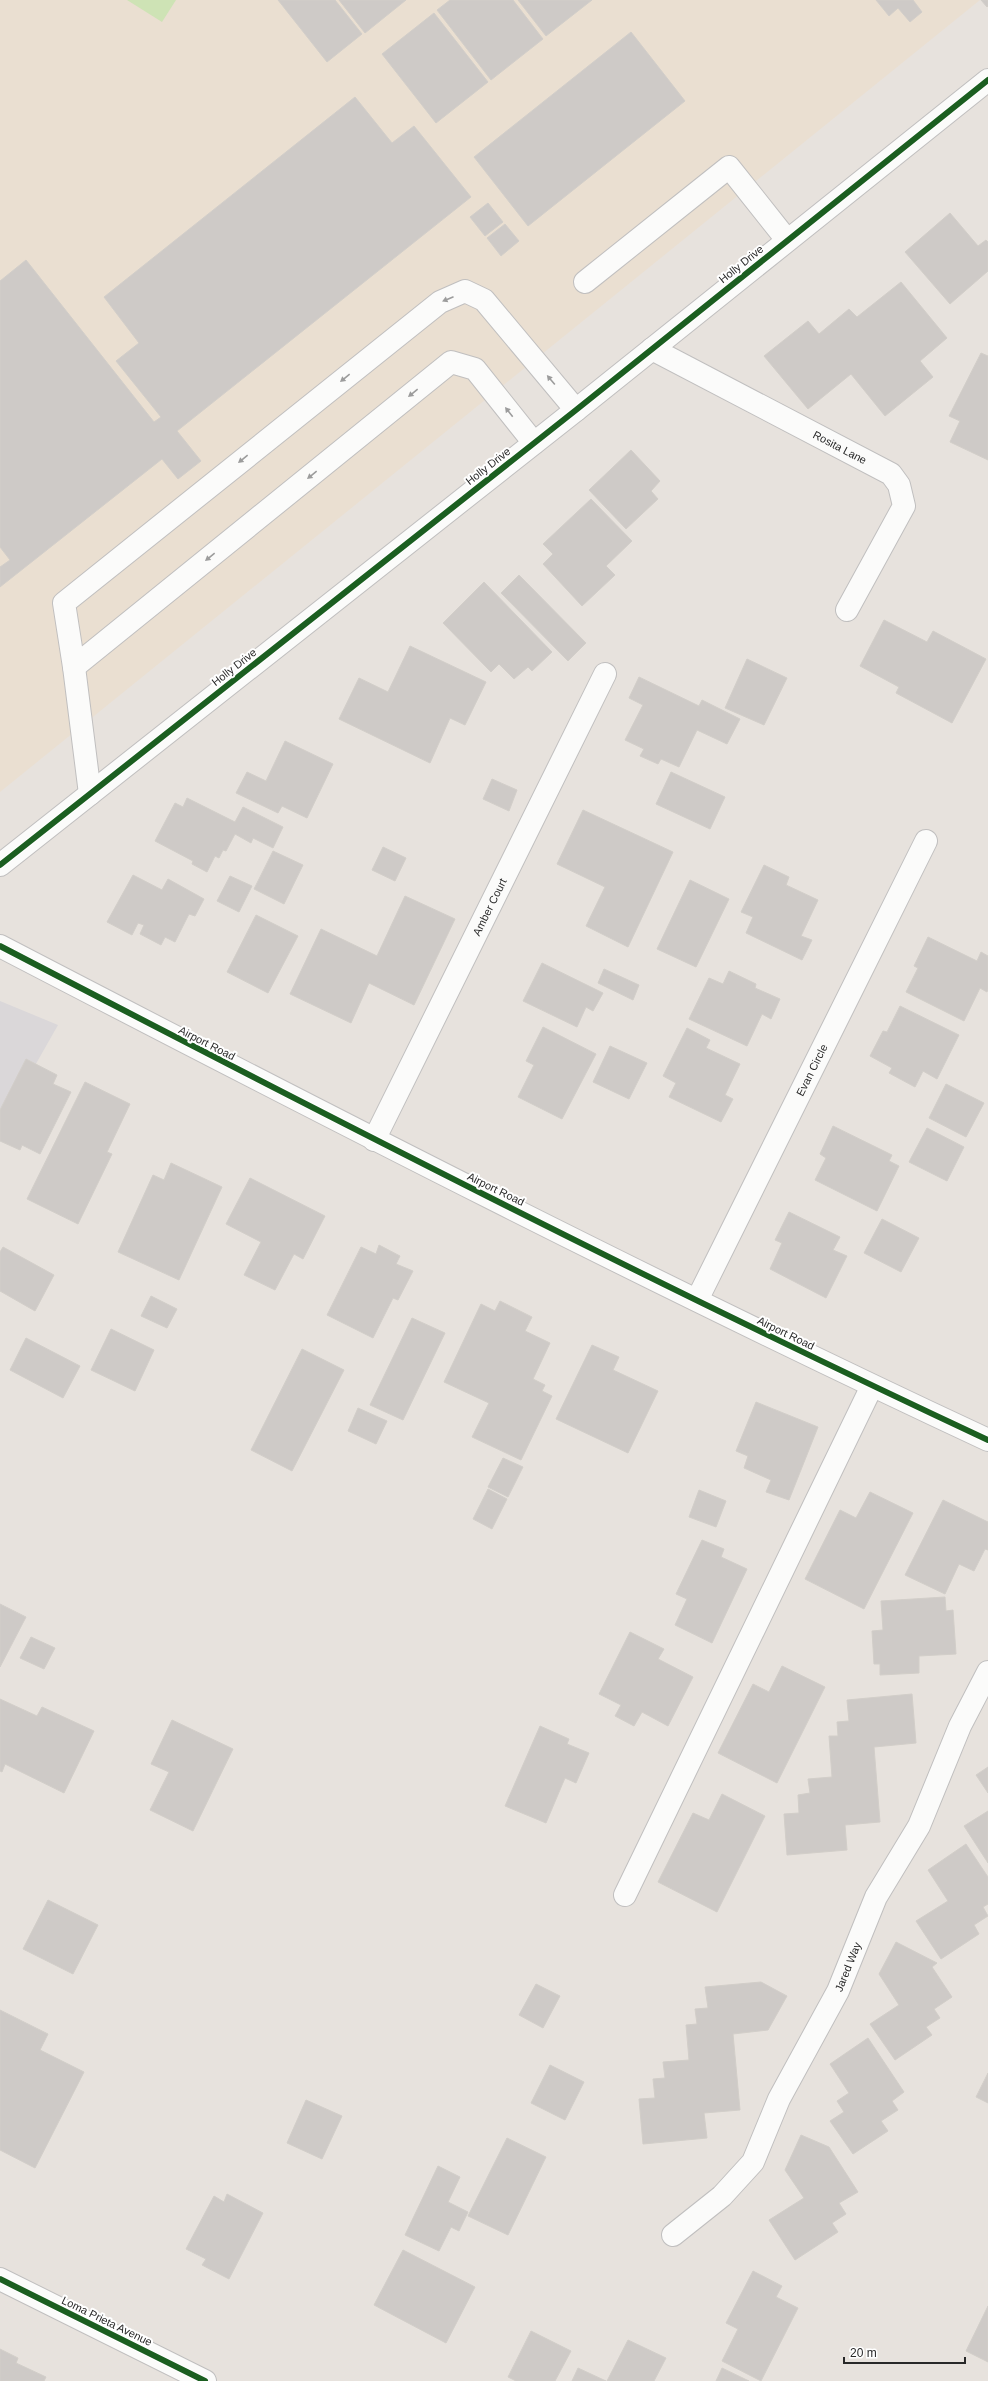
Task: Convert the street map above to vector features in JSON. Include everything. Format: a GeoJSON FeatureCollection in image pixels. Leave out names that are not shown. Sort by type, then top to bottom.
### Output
{"type":"FeatureCollection","features":[{"type":"Feature","properties":{"kind":"street","name":"Holly Drive"},"geometry":{"type":"LineString","coordinates":[[0,865],[576,410],[988,80]]}},
{"type":"Feature","properties":{"kind":"street"},"geometry":{"type":"LineString","coordinates":[[585,282],[729,167],[787,240]]}},
{"type":"Feature","properties":{"kind":"street"},"geometry":{"type":"LineString","coordinates":[[90,794],[74,667],[64,603],[440,302],[465,291],[484,300],[576,410]]}},
{"type":"Feature","properties":{"kind":"street","name":"Rosita Lane"},"geometry":{"type":"LineString","coordinates":[[652,349],[891,474],[900,485],[904,506],[847,610]]}},
{"type":"Feature","properties":{"kind":"street"},"geometry":{"type":"LineString","coordinates":[[74,667],[452,362],[475,369],[534,443]]}},
{"type":"Feature","properties":{"kind":"street","name":"Amber Court"},"geometry":{"type":"LineString","coordinates":[[374,1140],[606,674]]}},
{"type":"Feature","properties":{"kind":"street","name":"Evan Circle"},"geometry":{"type":"LineString","coordinates":[[698,1300],[926,841]]}},
{"type":"Feature","properties":{"kind":"street","name":"Airport Road"},"geometry":{"type":"LineString","coordinates":[[0,946],[374,1140],[872,1386],[988,1440]]}},
{"type":"Feature","properties":{"kind":"street"},"geometry":{"type":"LineString","coordinates":[[625,1895],[872,1386]]}},
{"type":"Feature","properties":{"kind":"street","name":"Jared Way"},"geometry":{"type":"LineString","coordinates":[[673,2235],[722,2196],[753,2162],[779,2099],[838,1991],[876,1897],[919,1826],[946,1764],[960,1726],[988,1672]]}},
{"type":"Feature","properties":{"kind":"street","name":"Loma Prieta Avenue"},"geometry":{"type":"LineString","coordinates":[[0,2279],[205,2381]]}},
{"type":"Feature","properties":{"kind":"shaded area"},"geometry":{"type":"Polygon","coordinates":[[[0,0],[980,0],[0,792],[0,0]]]}},
{"type":"Feature","properties":{"kind":"shaded area"},"geometry":{"type":"Polygon","coordinates":[[[0,1001],[58,1025],[0,1127],[0,1001]]]}},
{"type":"Feature","properties":{"kind":"green space"},"geometry":{"type":"Polygon","coordinates":[[[127,0],[176,0],[162,22],[127,0]]]}},
{"type":"Feature","properties":{"kind":"building"},"geometry":{"type":"Polygon","coordinates":[[[278,0],[335,0],[362,34],[327,62],[278,0]]]}},
{"type":"Feature","properties":{"kind":"building"},"geometry":{"type":"Polygon","coordinates":[[[339,0],[406,0],[365,33],[339,0]]]}},
{"type":"Feature","properties":{"kind":"building"},"geometry":{"type":"Polygon","coordinates":[[[450,0],[513,0],[543,39],[491,80],[437,10],[450,0]]]}},
{"type":"Feature","properties":{"kind":"building"},"geometry":{"type":"Polygon","coordinates":[[[518,0],[592,0],[546,36],[518,0]]]}},
{"type":"Feature","properties":{"kind":"building"},"geometry":{"type":"Polygon","coordinates":[[[876,0],[913,0],[922,12],[910,22],[898,8],[889,16],[876,0]]]}},
{"type":"Feature","properties":{"kind":"building"},"geometry":{"type":"Polygon","coordinates":[[[981,0],[988,0],[987,7],[981,0]]]}},
{"type":"Feature","properties":{"kind":"building"},"geometry":{"type":"Polygon","coordinates":[[[434,13],[488,82],[436,123],[382,54],[434,13]]]}},
{"type":"Feature","properties":{"kind":"building"},"geometry":{"type":"Polygon","coordinates":[[[631,32],[685,101],[528,226],[474,157],[631,32]]]}},
{"type":"Feature","properties":{"kind":"building"},"geometry":{"type":"Polygon","coordinates":[[[355,97],[392,143],[414,126],[471,197],[177,431],[201,461],[178,479],[162,459],[0,587],[0,567],[10,560],[0,547],[0,281],[26,260],[154,422],[161,417],[116,361],[139,343],[104,297],[355,97]]]}},
{"type":"Feature","properties":{"kind":"building"},"geometry":{"type":"Polygon","coordinates":[[[488,203],[503,222],[485,236],[470,217],[488,203]]]}},
{"type":"Feature","properties":{"kind":"building"},"geometry":{"type":"Polygon","coordinates":[[[950,213],[978,246],[986,240],[988,242],[988,271],[950,304],[905,252],[950,213]]]}},
{"type":"Feature","properties":{"kind":"building"},"geometry":{"type":"Polygon","coordinates":[[[505,224],[519,241],[501,256],[487,238],[505,224]]]}},
{"type":"Feature","properties":{"kind":"building"},"geometry":{"type":"Polygon","coordinates":[[[901,282],[947,338],[920,361],[933,377],[885,416],[851,374],[808,409],[764,356],[808,321],[819,334],[849,309],[857,317],[901,282]]]}},
{"type":"Feature","properties":{"kind":"building"},"geometry":{"type":"Polygon","coordinates":[[[981,353],[988,356],[988,460],[950,442],[960,421],[949,416],[981,353]]]}},
{"type":"Feature","properties":{"kind":"building"},"geometry":{"type":"Polygon","coordinates":[[[631,450],[660,481],[651,491],[658,499],[626,529],[589,490],[631,450]]]}},
{"type":"Feature","properties":{"kind":"building"},"geometry":{"type":"Polygon","coordinates":[[[591,499],[632,541],[606,566],[615,575],[582,606],[543,564],[553,554],[543,544],[591,499]]]}},
{"type":"Feature","properties":{"kind":"building"},"geometry":{"type":"Polygon","coordinates":[[[519,575],[586,643],[568,661],[501,593],[519,575]]]}},
{"type":"Feature","properties":{"kind":"building"},"geometry":{"type":"Polygon","coordinates":[[[484,582],[552,652],[532,671],[528,667],[514,679],[499,664],[491,672],[443,623],[484,582]]]}},
{"type":"Feature","properties":{"kind":"building"},"geometry":{"type":"Polygon","coordinates":[[[884,620],[927,642],[933,631],[986,659],[952,723],[896,693],[899,687],[860,666],[884,620]]]}},
{"type":"Feature","properties":{"kind":"building"},"geometry":{"type":"Polygon","coordinates":[[[410,646],[486,682],[465,725],[450,718],[430,763],[339,719],[359,678],[388,692],[410,646]]]}},
{"type":"Feature","properties":{"kind":"building"},"geometry":{"type":"Polygon","coordinates":[[[747,659],[787,678],[764,725],[725,708],[747,659]]]}},
{"type":"Feature","properties":{"kind":"building"},"geometry":{"type":"Polygon","coordinates":[[[639,677],[699,706],[702,700],[740,719],[727,744],[697,730],[679,767],[661,759],[658,764],[640,756],[644,749],[625,740],[643,705],[629,698],[639,677]]]}},
{"type":"Feature","properties":{"kind":"building"},"geometry":{"type":"Polygon","coordinates":[[[285,741],[333,764],[307,818],[282,806],[278,813],[236,793],[247,772],[266,781],[285,741]]]}},
{"type":"Feature","properties":{"kind":"building"},"geometry":{"type":"Polygon","coordinates":[[[671,772],[725,797],[710,829],[656,804],[671,772]]]}},
{"type":"Feature","properties":{"kind":"building"},"geometry":{"type":"Polygon","coordinates":[[[492,779],[517,790],[509,811],[483,799],[492,779]]]}},
{"type":"Feature","properties":{"kind":"building"},"geometry":{"type":"Polygon","coordinates":[[[187,798],[235,822],[243,807],[283,827],[273,848],[253,838],[251,843],[235,834],[226,851],[223,850],[219,858],[215,856],[207,872],[192,864],[193,861],[155,841],[175,803],[183,807],[187,798]]]}},
{"type":"Feature","properties":{"kind":"building"},"geometry":{"type":"Polygon","coordinates":[[[583,810],[673,852],[628,947],[586,926],[605,887],[557,864],[583,810]]]}},
{"type":"Feature","properties":{"kind":"building"},"geometry":{"type":"Polygon","coordinates":[[[383,847],[406,858],[395,881],[372,870],[383,847]]]}},
{"type":"Feature","properties":{"kind":"building"},"geometry":{"type":"Polygon","coordinates":[[[273,851],[303,865],[284,904],[254,889],[273,851]]]}},
{"type":"Feature","properties":{"kind":"building"},"geometry":{"type":"Polygon","coordinates":[[[764,865],[789,877],[786,885],[818,900],[801,936],[812,940],[802,960],[746,933],[753,917],[741,912],[764,865]]]}},
{"type":"Feature","properties":{"kind":"building"},"geometry":{"type":"Polygon","coordinates":[[[133,875],[162,890],[168,879],[204,899],[195,916],[189,914],[175,942],[165,937],[161,945],[140,934],[144,925],[138,923],[132,935],[107,922],[133,875]]]}},
{"type":"Feature","properties":{"kind":"building"},"geometry":{"type":"Polygon","coordinates":[[[230,876],[252,886],[239,912],[217,901],[230,876]]]}},
{"type":"Feature","properties":{"kind":"building"},"geometry":{"type":"Polygon","coordinates":[[[690,880],[729,899],[696,967],[657,949],[690,880]]]}},
{"type":"Feature","properties":{"kind":"building"},"geometry":{"type":"Polygon","coordinates":[[[405,896],[455,919],[414,1005],[369,983],[351,1023],[290,994],[321,929],[377,956],[405,896]]]}},
{"type":"Feature","properties":{"kind":"building"},"geometry":{"type":"Polygon","coordinates":[[[256,915],[298,936],[268,993],[227,972],[256,915]]]}},
{"type":"Feature","properties":{"kind":"building"},"geometry":{"type":"Polygon","coordinates":[[[928,937],[977,961],[981,952],[988,956],[987,992],[980,988],[964,1021],[906,992],[918,968],[914,966],[928,937]]]}},
{"type":"Feature","properties":{"kind":"building"},"geometry":{"type":"Polygon","coordinates":[[[542,963],[603,993],[593,1011],[586,1007],[577,1027],[523,1001],[542,963]]]}},
{"type":"Feature","properties":{"kind":"building"},"geometry":{"type":"Polygon","coordinates":[[[604,969],[639,985],[633,1000],[598,983],[604,969]]]}},
{"type":"Feature","properties":{"kind":"building"},"geometry":{"type":"Polygon","coordinates":[[[729,971],[756,984],[755,988],[780,999],[771,1019],[762,1014],[747,1046],[689,1019],[709,978],[723,984],[729,971]]]}},
{"type":"Feature","properties":{"kind":"building"},"geometry":{"type":"Polygon","coordinates":[[[900,1006],[959,1035],[937,1079],[923,1071],[915,1087],[889,1073],[892,1068],[870,1056],[883,1031],[887,1032],[900,1006]]]}},
{"type":"Feature","properties":{"kind":"building"},"geometry":{"type":"Polygon","coordinates":[[[543,1027],[596,1054],[562,1119],[518,1097],[534,1065],[526,1061],[543,1027]]]}},
{"type":"Feature","properties":{"kind":"building"},"geometry":{"type":"Polygon","coordinates":[[[687,1028],[710,1040],[706,1048],[740,1064],[725,1095],[733,1099],[721,1122],[669,1097],[676,1083],[663,1076],[687,1028]]]}},
{"type":"Feature","properties":{"kind":"building"},"geometry":{"type":"Polygon","coordinates":[[[610,1046],[647,1063],[629,1099],[593,1082],[610,1046]]]}},
{"type":"Feature","properties":{"kind":"building"},"geometry":{"type":"Polygon","coordinates":[[[26,1059],[57,1075],[53,1084],[71,1092],[40,1154],[22,1145],[20,1150],[0,1141],[0,1110],[26,1059]]]}},
{"type":"Feature","properties":{"kind":"building"},"geometry":{"type":"Polygon","coordinates":[[[85,1082],[130,1104],[107,1152],[112,1154],[78,1224],[27,1199],[85,1082]]]}},
{"type":"Feature","properties":{"kind":"building"},"geometry":{"type":"Polygon","coordinates":[[[946,1084],[984,1103],[966,1137],[929,1118],[946,1084]]]}},
{"type":"Feature","properties":{"kind":"building"},"geometry":{"type":"Polygon","coordinates":[[[833,1126],[892,1155],[889,1161],[899,1166],[877,1211],[815,1180],[826,1158],[820,1154],[833,1126]]]}},
{"type":"Feature","properties":{"kind":"building"},"geometry":{"type":"Polygon","coordinates":[[[927,1128],[964,1147],[947,1181],[909,1162],[927,1128]]]}},
{"type":"Feature","properties":{"kind":"building"},"geometry":{"type":"Polygon","coordinates":[[[171,1163],[222,1187],[179,1280],[118,1252],[153,1175],[164,1180],[171,1163]]]}},
{"type":"Feature","properties":{"kind":"building"},"geometry":{"type":"Polygon","coordinates":[[[250,1178],[325,1216],[303,1259],[294,1254],[275,1290],[244,1275],[261,1242],[226,1224],[250,1178]]]}},
{"type":"Feature","properties":{"kind":"building"},"geometry":{"type":"Polygon","coordinates":[[[789,1212],[840,1237],[833,1250],[847,1256],[826,1298],[770,1269],[782,1243],[775,1240],[789,1212]]]}},
{"type":"Feature","properties":{"kind":"building"},"geometry":{"type":"Polygon","coordinates":[[[882,1219],[919,1238],[901,1272],[864,1253],[882,1219]]]}},
{"type":"Feature","properties":{"kind":"building"},"geometry":{"type":"Polygon","coordinates":[[[379,1245],[400,1256],[396,1264],[413,1271],[398,1300],[393,1298],[373,1338],[327,1315],[361,1247],[376,1254],[379,1245]]]}},
{"type":"Feature","properties":{"kind":"building"},"geometry":{"type":"Polygon","coordinates":[[[3,1247],[54,1275],[35,1311],[0,1291],[0,1252],[3,1247]]]}},
{"type":"Feature","properties":{"kind":"building"},"geometry":{"type":"Polygon","coordinates":[[[151,1296],[177,1309],[167,1328],[141,1316],[151,1296]]]}},
{"type":"Feature","properties":{"kind":"building"},"geometry":{"type":"Polygon","coordinates":[[[500,1301],[532,1317],[525,1331],[550,1343],[533,1379],[545,1385],[542,1391],[552,1396],[521,1460],[472,1437],[489,1403],[444,1382],[481,1304],[495,1311],[500,1301]]]}},
{"type":"Feature","properties":{"kind":"building"},"geometry":{"type":"Polygon","coordinates":[[[412,1318],[445,1333],[403,1420],[370,1405],[412,1318]]]}},
{"type":"Feature","properties":{"kind":"building"},"geometry":{"type":"Polygon","coordinates":[[[111,1329],[154,1350],[135,1391],[91,1370],[111,1329]]]}},
{"type":"Feature","properties":{"kind":"building"},"geometry":{"type":"Polygon","coordinates":[[[26,1338],[80,1366],[63,1398],[10,1370],[26,1338]]]}},
{"type":"Feature","properties":{"kind":"building"},"geometry":{"type":"Polygon","coordinates":[[[592,1345],[619,1357],[613,1370],[658,1391],[628,1453],[556,1419],[592,1345]]]}},
{"type":"Feature","properties":{"kind":"building"},"geometry":{"type":"Polygon","coordinates":[[[302,1349],[344,1370],[292,1471],[251,1450],[302,1349]]]}},
{"type":"Feature","properties":{"kind":"building"},"geometry":{"type":"Polygon","coordinates":[[[756,1402],[818,1427],[789,1500],[766,1492],[771,1480],[744,1468],[748,1456],[736,1451],[756,1402]]]}},
{"type":"Feature","properties":{"kind":"building"},"geometry":{"type":"Polygon","coordinates":[[[358,1408],[387,1421],[376,1444],[348,1431],[358,1408]]]}},
{"type":"Feature","properties":{"kind":"building"},"geometry":{"type":"Polygon","coordinates":[[[503,1458],[523,1467],[508,1497],[488,1487],[503,1458]]]}},
{"type":"Feature","properties":{"kind":"building"},"geometry":{"type":"Polygon","coordinates":[[[488,1489],[507,1499],[492,1529],[473,1519],[488,1489]]]}},
{"type":"Feature","properties":{"kind":"building"},"geometry":{"type":"Polygon","coordinates":[[[699,1490],[726,1501],[716,1527],[689,1517],[699,1490]]]}},
{"type":"Feature","properties":{"kind":"building"},"geometry":{"type":"Polygon","coordinates":[[[870,1492],[913,1513],[864,1609],[805,1579],[840,1510],[856,1518],[870,1492]]]}},
{"type":"Feature","properties":{"kind":"building"},"geometry":{"type":"Polygon","coordinates":[[[943,1500],[988,1522],[988,1550],[985,1549],[974,1571],[959,1564],[945,1594],[905,1575],[943,1500]]]}},
{"type":"Feature","properties":{"kind":"building"},"geometry":{"type":"Polygon","coordinates":[[[702,1540],[724,1549],[721,1557],[747,1569],[712,1643],[675,1625],[687,1599],[676,1594],[702,1540]]]}},
{"type":"Feature","properties":{"kind":"building"},"geometry":{"type":"Polygon","coordinates":[[[945,1597],[946,1611],[953,1610],[956,1654],[919,1656],[919,1673],[880,1675],[880,1664],[874,1664],[872,1631],[883,1630],[881,1601],[945,1597]]]}},
{"type":"Feature","properties":{"kind":"building"},"geometry":{"type":"Polygon","coordinates":[[[0,1604],[26,1617],[0,1667],[0,1604]]]}},
{"type":"Feature","properties":{"kind":"building"},"geometry":{"type":"Polygon","coordinates":[[[630,1632],[664,1649],[658,1659],[693,1677],[668,1726],[642,1712],[634,1726],[615,1716],[621,1705],[599,1694],[630,1632]]]}},
{"type":"Feature","properties":{"kind":"building"},"geometry":{"type":"Polygon","coordinates":[[[31,1637],[55,1648],[44,1669],[20,1658],[31,1637]]]}},
{"type":"Feature","properties":{"kind":"building"},"geometry":{"type":"Polygon","coordinates":[[[782,1666],[825,1687],[777,1783],[718,1753],[753,1684],[769,1692],[782,1666]]]}},
{"type":"Feature","properties":{"kind":"building"},"geometry":{"type":"Polygon","coordinates":[[[912,1694],[916,1743],[874,1747],[880,1822],[845,1825],[847,1850],[787,1855],[784,1814],[799,1813],[798,1795],[810,1793],[808,1779],[832,1777],[829,1736],[838,1736],[837,1722],[849,1721],[847,1700],[912,1694]]]}},
{"type":"Feature","properties":{"kind":"building"},"geometry":{"type":"Polygon","coordinates":[[[0,1699],[37,1716],[42,1707],[94,1731],[64,1793],[5,1764],[2,1772],[0,1771],[0,1699]]]}},
{"type":"Feature","properties":{"kind":"building"},"geometry":{"type":"Polygon","coordinates":[[[172,1720],[233,1749],[193,1831],[150,1810],[169,1772],[151,1764],[172,1720]]]}},
{"type":"Feature","properties":{"kind":"building"},"geometry":{"type":"Polygon","coordinates":[[[540,1726],[569,1739],[567,1744],[589,1753],[576,1783],[565,1778],[546,1823],[505,1806],[540,1726]]]}},
{"type":"Feature","properties":{"kind":"building"},"geometry":{"type":"Polygon","coordinates":[[[988,1767],[988,1793],[976,1775],[988,1767]]]}},
{"type":"Feature","properties":{"kind":"building"},"geometry":{"type":"Polygon","coordinates":[[[722,1794],[765,1816],[717,1912],[658,1882],[693,1813],[709,1820],[722,1794]]]}},
{"type":"Feature","properties":{"kind":"building"},"geometry":{"type":"Polygon","coordinates":[[[988,1811],[988,1863],[964,1826],[988,1811]]]}},
{"type":"Feature","properties":{"kind":"building"},"geometry":{"type":"Polygon","coordinates":[[[966,1844],[988,1877],[988,1904],[983,1907],[988,1916],[974,1925],[979,1934],[941,1959],[916,1921],[948,1901],[928,1870],[966,1844]]]}},
{"type":"Feature","properties":{"kind":"building"},"geometry":{"type":"Polygon","coordinates":[[[48,1900],[98,1925],[73,1974],[23,1949],[48,1900]]]}},
{"type":"Feature","properties":{"kind":"building"},"geometry":{"type":"Polygon","coordinates":[[[896,1942],[937,1963],[932,1967],[952,1997],[934,2009],[940,2018],[926,2027],[932,2035],[895,2060],[870,2024],[899,2005],[879,1974],[896,1942]]]}},
{"type":"Feature","properties":{"kind":"building"},"geometry":{"type":"Polygon","coordinates":[[[761,1982],[787,1996],[768,2030],[733,2034],[740,2110],[704,2113],[707,2138],[643,2144],[639,2099],[655,2098],[653,2079],[665,2078],[663,2062],[689,2060],[686,2025],[697,2024],[695,2009],[708,2008],[705,1987],[761,1982]]]}},
{"type":"Feature","properties":{"kind":"building"},"geometry":{"type":"Polygon","coordinates":[[[536,1984],[560,1996],[543,2028],[519,2015],[536,1984]]]}},
{"type":"Feature","properties":{"kind":"building"},"geometry":{"type":"Polygon","coordinates":[[[0,2010],[48,2034],[40,2050],[84,2072],[35,2168],[0,2150],[0,2010]]]}},
{"type":"Feature","properties":{"kind":"building"},"geometry":{"type":"Polygon","coordinates":[[[868,2038],[904,2092],[892,2101],[898,2110],[881,2121],[888,2131],[853,2154],[830,2121],[844,2112],[837,2101],[849,2093],[830,2064],[868,2038]]]}},
{"type":"Feature","properties":{"kind":"building"},"geometry":{"type":"Polygon","coordinates":[[[550,2065],[584,2082],[565,2120],[531,2103],[550,2065]]]}},
{"type":"Feature","properties":{"kind":"building"},"geometry":{"type":"Polygon","coordinates":[[[988,2073],[988,2103],[976,2097],[988,2073]]]}},
{"type":"Feature","properties":{"kind":"building"},"geometry":{"type":"Polygon","coordinates":[[[306,2100],[342,2116],[322,2159],[287,2143],[306,2100]]]}},
{"type":"Feature","properties":{"kind":"building"},"geometry":{"type":"Polygon","coordinates":[[[801,2135],[829,2147],[858,2192],[839,2203],[846,2214],[832,2223],[838,2232],[795,2260],[769,2220],[804,2198],[785,2170],[801,2135]]]}},
{"type":"Feature","properties":{"kind":"building"},"geometry":{"type":"Polygon","coordinates":[[[507,2138],[546,2157],[508,2235],[468,2216],[507,2138]]]}},
{"type":"Feature","properties":{"kind":"building"},"geometry":{"type":"Polygon","coordinates":[[[438,2166],[460,2177],[448,2202],[468,2212],[459,2231],[451,2227],[439,2251],[405,2235],[438,2166]]]}},
{"type":"Feature","properties":{"kind":"building"},"geometry":{"type":"Polygon","coordinates":[[[227,2194],[263,2213],[229,2279],[202,2265],[206,2259],[186,2249],[214,2196],[224,2202],[227,2194]]]}},
{"type":"Feature","properties":{"kind":"building"},"geometry":{"type":"Polygon","coordinates":[[[403,2250],[475,2287],[446,2343],[374,2305],[403,2250]]]}},
{"type":"Feature","properties":{"kind":"building"},"geometry":{"type":"Polygon","coordinates":[[[753,2271],[782,2286],[776,2297],[798,2308],[761,2381],[722,2361],[738,2329],[726,2323],[753,2271]]]}},
{"type":"Feature","properties":{"kind":"building"},"geometry":{"type":"Polygon","coordinates":[[[988,2306],[988,2362],[966,2351],[988,2306]]]}},
{"type":"Feature","properties":{"kind":"building"},"geometry":{"type":"Polygon","coordinates":[[[531,2331],[571,2351],[555,2381],[516,2381],[508,2377],[531,2331]]]}},
{"type":"Feature","properties":{"kind":"building"},"geometry":{"type":"Polygon","coordinates":[[[628,2340],[666,2358],[654,2381],[607,2381],[628,2340]]]}},
{"type":"Feature","properties":{"kind":"building"},"geometry":{"type":"Polygon","coordinates":[[[0,2349],[18,2358],[16,2363],[46,2377],[44,2381],[0,2381],[0,2349]]]}},
{"type":"Feature","properties":{"kind":"building"},"geometry":{"type":"Polygon","coordinates":[[[578,2368],[606,2381],[572,2381],[578,2368]]]}},
{"type":"Feature","properties":{"kind":"building"},"geometry":{"type":"Polygon","coordinates":[[[722,2368],[749,2381],[716,2381],[722,2368]]]}},
{"type":"Feature","properties":{"kind":"cycle path"},"geometry":{"type":"LineString","coordinates":[[0,865],[576,410],[988,80]]}},
{"type":"Feature","properties":{"kind":"cycle path"},"geometry":{"type":"LineString","coordinates":[[0,946],[491,1198],[739,1321],[988,1440]]}},
{"type":"Feature","properties":{"kind":"cycle path"},"geometry":{"type":"LineString","coordinates":[[0,2279],[205,2381]]}}]}
